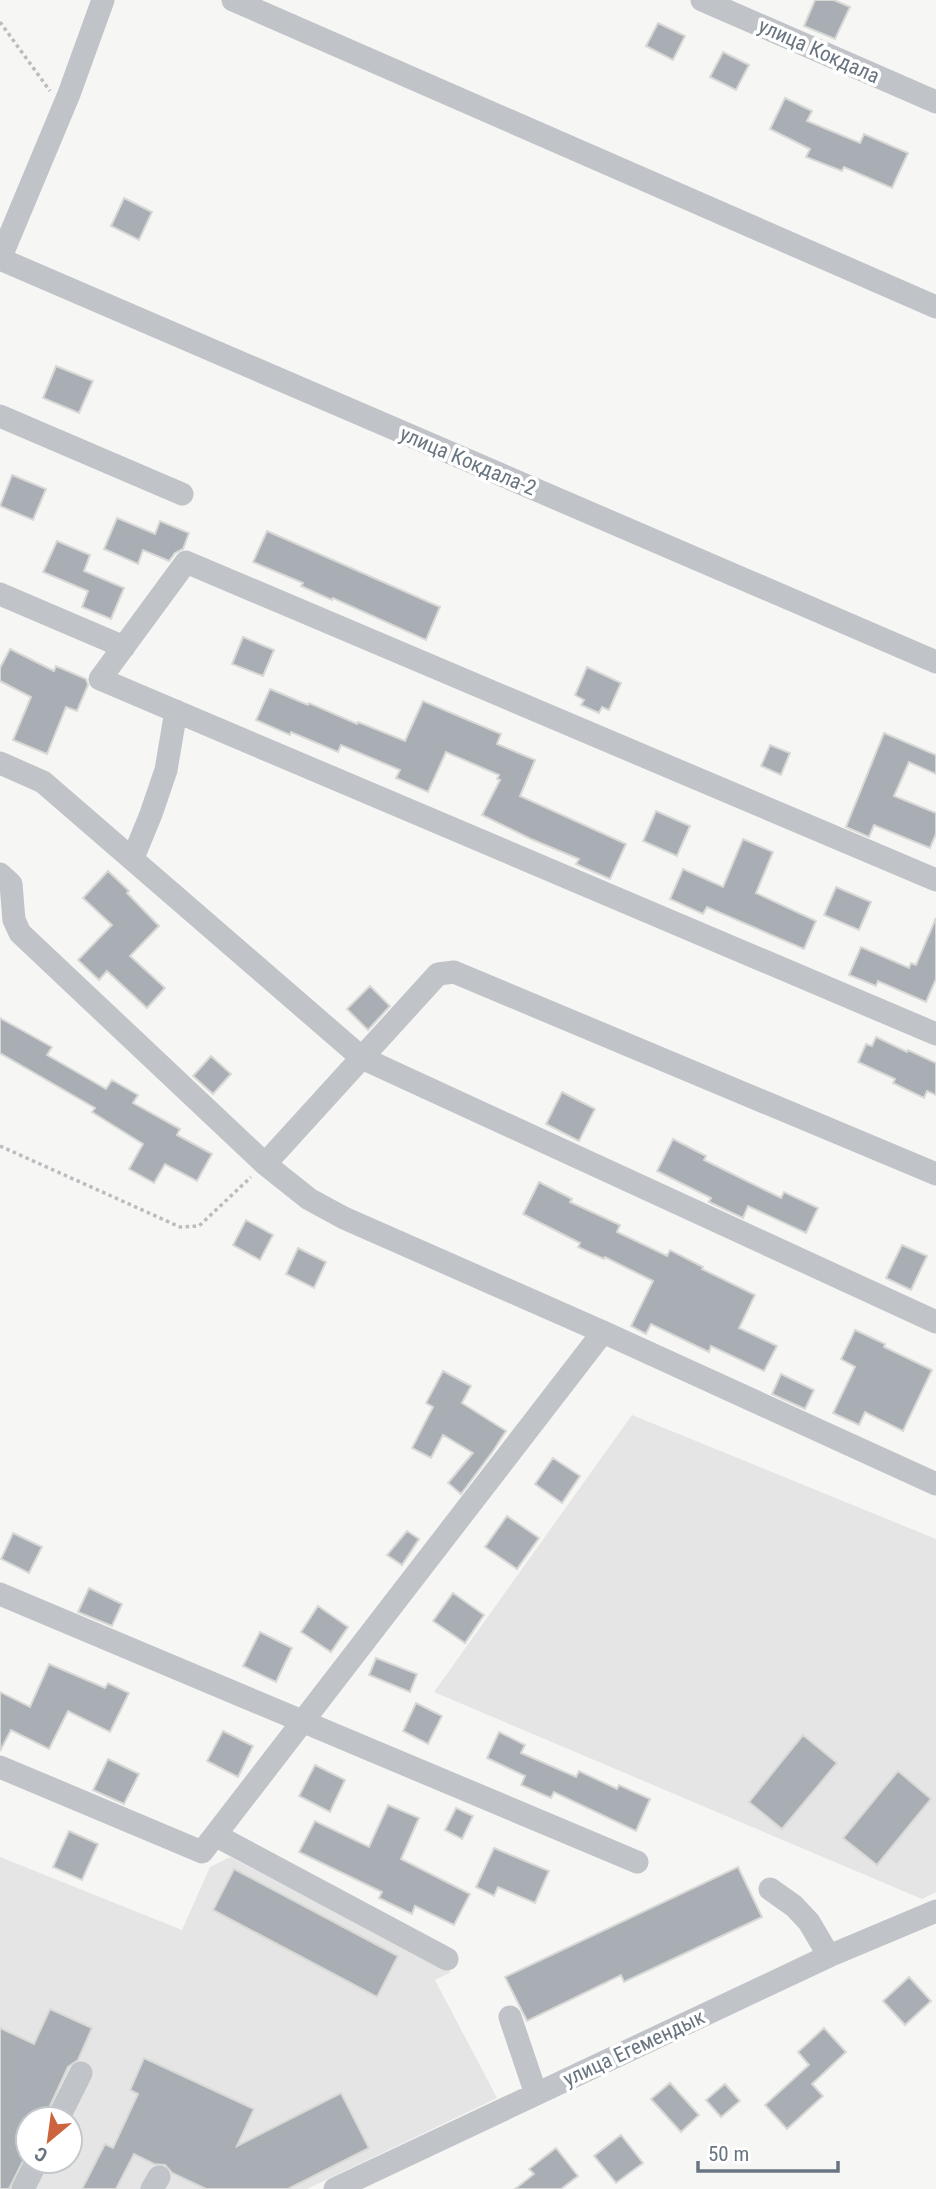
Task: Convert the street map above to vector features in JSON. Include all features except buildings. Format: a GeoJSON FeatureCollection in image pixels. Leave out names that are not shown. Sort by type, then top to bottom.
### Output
{"type":"FeatureCollection","features":[{"type":"Feature","properties":{"kind":"street"},"geometry":{"type":"LineString","coordinates":[[0,259],[63,108],[103,0]]}},
{"type":"Feature","properties":{"kind":"street"},"geometry":{"type":"LineString","coordinates":[[233,0],[936,307]]}},
{"type":"Feature","properties":{"kind":"street","name":"улица Кокдала"},"geometry":{"type":"LineString","coordinates":[[702,0],[936,102]]}},
{"type":"Feature","properties":{"kind":"street","name":"улица Кокдала-2"},"geometry":{"type":"LineString","coordinates":[[0,259],[936,662]]}},
{"type":"Feature","properties":{"kind":"street"},"geometry":{"type":"LineString","coordinates":[[0,416],[182,494]]}},
{"type":"Feature","properties":{"kind":"street"},"geometry":{"type":"LineString","coordinates":[[936,880],[186,562],[100,679],[936,1034]]}},
{"type":"Feature","properties":{"kind":"street"},"geometry":{"type":"LineString","coordinates":[[0,594],[124,647]]}},
{"type":"Feature","properties":{"kind":"street"},"geometry":{"type":"LineString","coordinates":[[133,858],[166,770],[176,711]]}},
{"type":"Feature","properties":{"kind":"street"},"geometry":{"type":"LineString","coordinates":[[0,763],[44,782],[362,1058],[936,1322]]}},
{"type":"Feature","properties":{"kind":"street"},"geometry":{"type":"LineString","coordinates":[[0,874],[11,884],[15,920],[20,933],[265,1164],[309,1199],[344,1218],[603,1332],[936,1484]]}},
{"type":"Feature","properties":{"kind":"street"},"geometry":{"type":"LineString","coordinates":[[265,1164],[438,974],[454,972],[936,1174]]}},
{"type":"Feature","properties":{"kind":"street"},"geometry":{"type":"LineString","coordinates":[[0,1767],[202,1852],[603,1332]]}},
{"type":"Feature","properties":{"kind":"street"},"geometry":{"type":"LineString","coordinates":[[0,1594],[637,1863]]}},
{"type":"Feature","properties":{"kind":"street"},"geometry":{"type":"LineString","coordinates":[[215,1835],[447,1958]]}},
{"type":"Feature","properties":{"kind":"street"},"geometry":{"type":"LineString","coordinates":[[770,1889],[794,1906],[809,1922],[829,1956]]}},
{"type":"Feature","properties":{"kind":"street","name":"улица Егемендык"},"geometry":{"type":"LineString","coordinates":[[335,2189],[829,1956],[936,1911]]}},
{"type":"Feature","properties":{"kind":"street"},"geometry":{"type":"LineString","coordinates":[[510,2017],[536,2094]]}},
{"type":"Feature","properties":{"kind":"street"},"geometry":{"type":"LineString","coordinates":[[65,2105],[81,2073]]}},
{"type":"Feature","properties":{"kind":"path"},"geometry":{"type":"LineString","coordinates":[[0,22],[63,108]]}},
{"type":"Feature","properties":{"kind":"path"},"geometry":{"type":"LineString","coordinates":[[0,1146],[180,1227],[199,1226],[265,1164]]}},
{"type":"Feature","properties":{"kind":"shaded area"},"geometry":{"type":"Polygon","coordinates":[[[632,1415],[936,1539],[936,1892],[922,1899],[434,1692],[632,1415]]]}},
{"type":"Feature","properties":{"kind":"shaded area"},"geometry":{"type":"Polygon","coordinates":[[[0,1857],[182,1930],[210,1867],[230,1857],[451,1972],[435,1980],[497,2098],[307,2189],[0,2189],[0,1857]]]}}]}
